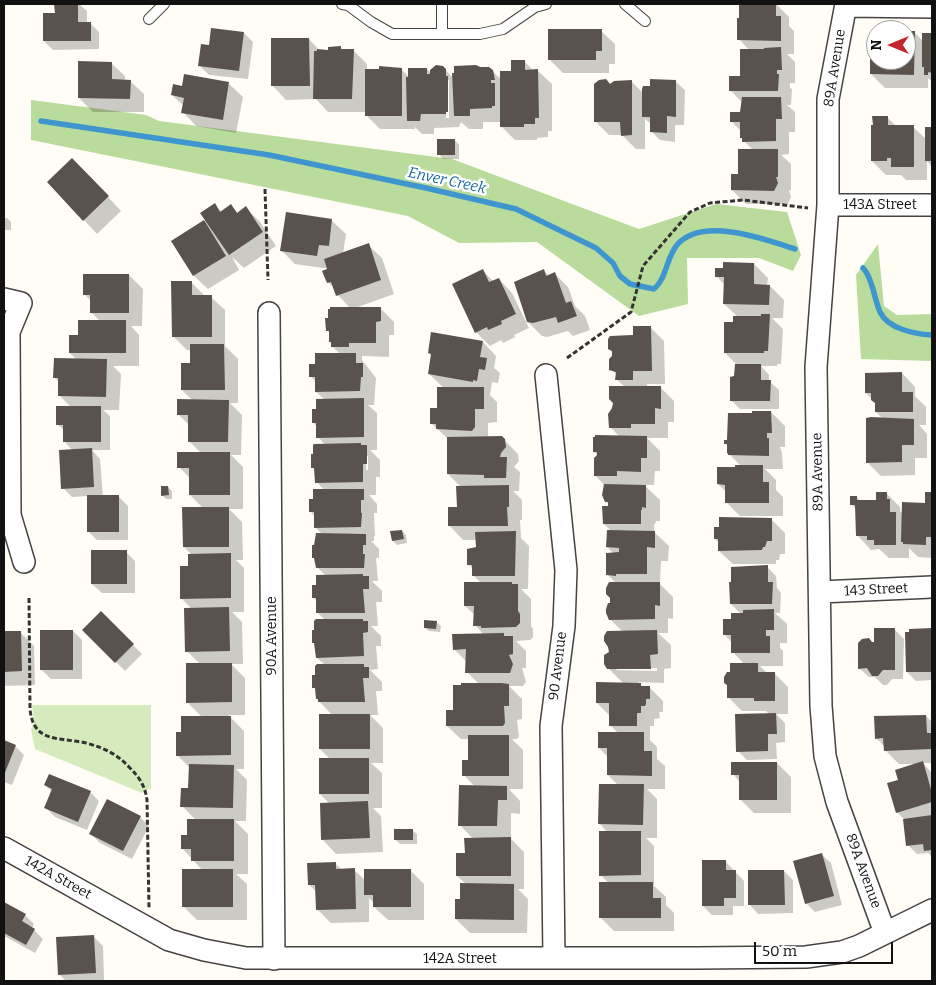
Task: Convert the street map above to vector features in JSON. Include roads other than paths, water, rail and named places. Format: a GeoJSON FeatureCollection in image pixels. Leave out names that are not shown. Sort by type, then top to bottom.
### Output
{"type":"FeatureCollection","features":[{"type":"Feature","properties":{"kind":"street"},"geometry":{"type":"LineString","coordinates":[[846,5],[932,7]]}},
{"type":"Feature","properties":{"kind":"street","name":"89A Avenue"},"geometry":{"type":"LineString","coordinates":[[846,5],[828,99],[828,205],[816,367],[821,706],[825,756],[837,802],[885,933]]}},
{"type":"Feature","properties":{"kind":"street","name":"143A Street"},"geometry":{"type":"LineString","coordinates":[[828,205],[932,205]]}},
{"type":"Feature","properties":{"kind":"street"},"geometry":{"type":"LineString","coordinates":[[12,301],[9,332],[10,514],[24,562]]}},
{"type":"Feature","properties":{"kind":"street","name":"90A Avenue"},"geometry":{"type":"LineString","coordinates":[[269,313],[274,959]]}},
{"type":"Feature","properties":{"kind":"street","name":"90 Avenue"},"geometry":{"type":"LineString","coordinates":[[546,375],[566,570],[564,626],[551,726],[554,958]]}},
{"type":"Feature","properties":{"kind":"street","name":"143 Street"},"geometry":{"type":"LineString","coordinates":[[820,592],[932,587]]}},
{"type":"Feature","properties":{"kind":"street","name":"142A Street"},"geometry":{"type":"LineString","coordinates":[[4,848],[169,940],[229,956],[274,959],[806,957],[842,952],[932,910]]}},
{"type":"Feature","properties":{"kind":"lane"},"geometry":{"type":"LineString","coordinates":[[149,19],[164,4]]}},
{"type":"Feature","properties":{"kind":"lane"},"geometry":{"type":"LineString","coordinates":[[342,4],[392,34],[480,34],[503,29],[535,7],[546,4]]}},
{"type":"Feature","properties":{"kind":"lane"},"geometry":{"type":"LineString","coordinates":[[442,4],[442,34]]}},
{"type":"Feature","properties":{"kind":"lane"},"geometry":{"type":"LineString","coordinates":[[625,4],[646,21]]}},
{"type":"Feature","properties":{"kind":"waterway","name":"Enver Creek"},"geometry":{"type":"LineString","coordinates":[[41,121],[269,155],[516,209],[596,248],[613,263],[620,276],[630,284],[654,289],[662,279],[673,250],[677,245],[688,236],[702,232],[734,232],[795,249]]}},
{"type":"Feature","properties":{"kind":"waterway","name":"Enver Creek"},"geometry":{"type":"LineString","coordinates":[[863,268],[869,278],[880,312],[889,323],[903,329],[932,335]]}}]}
